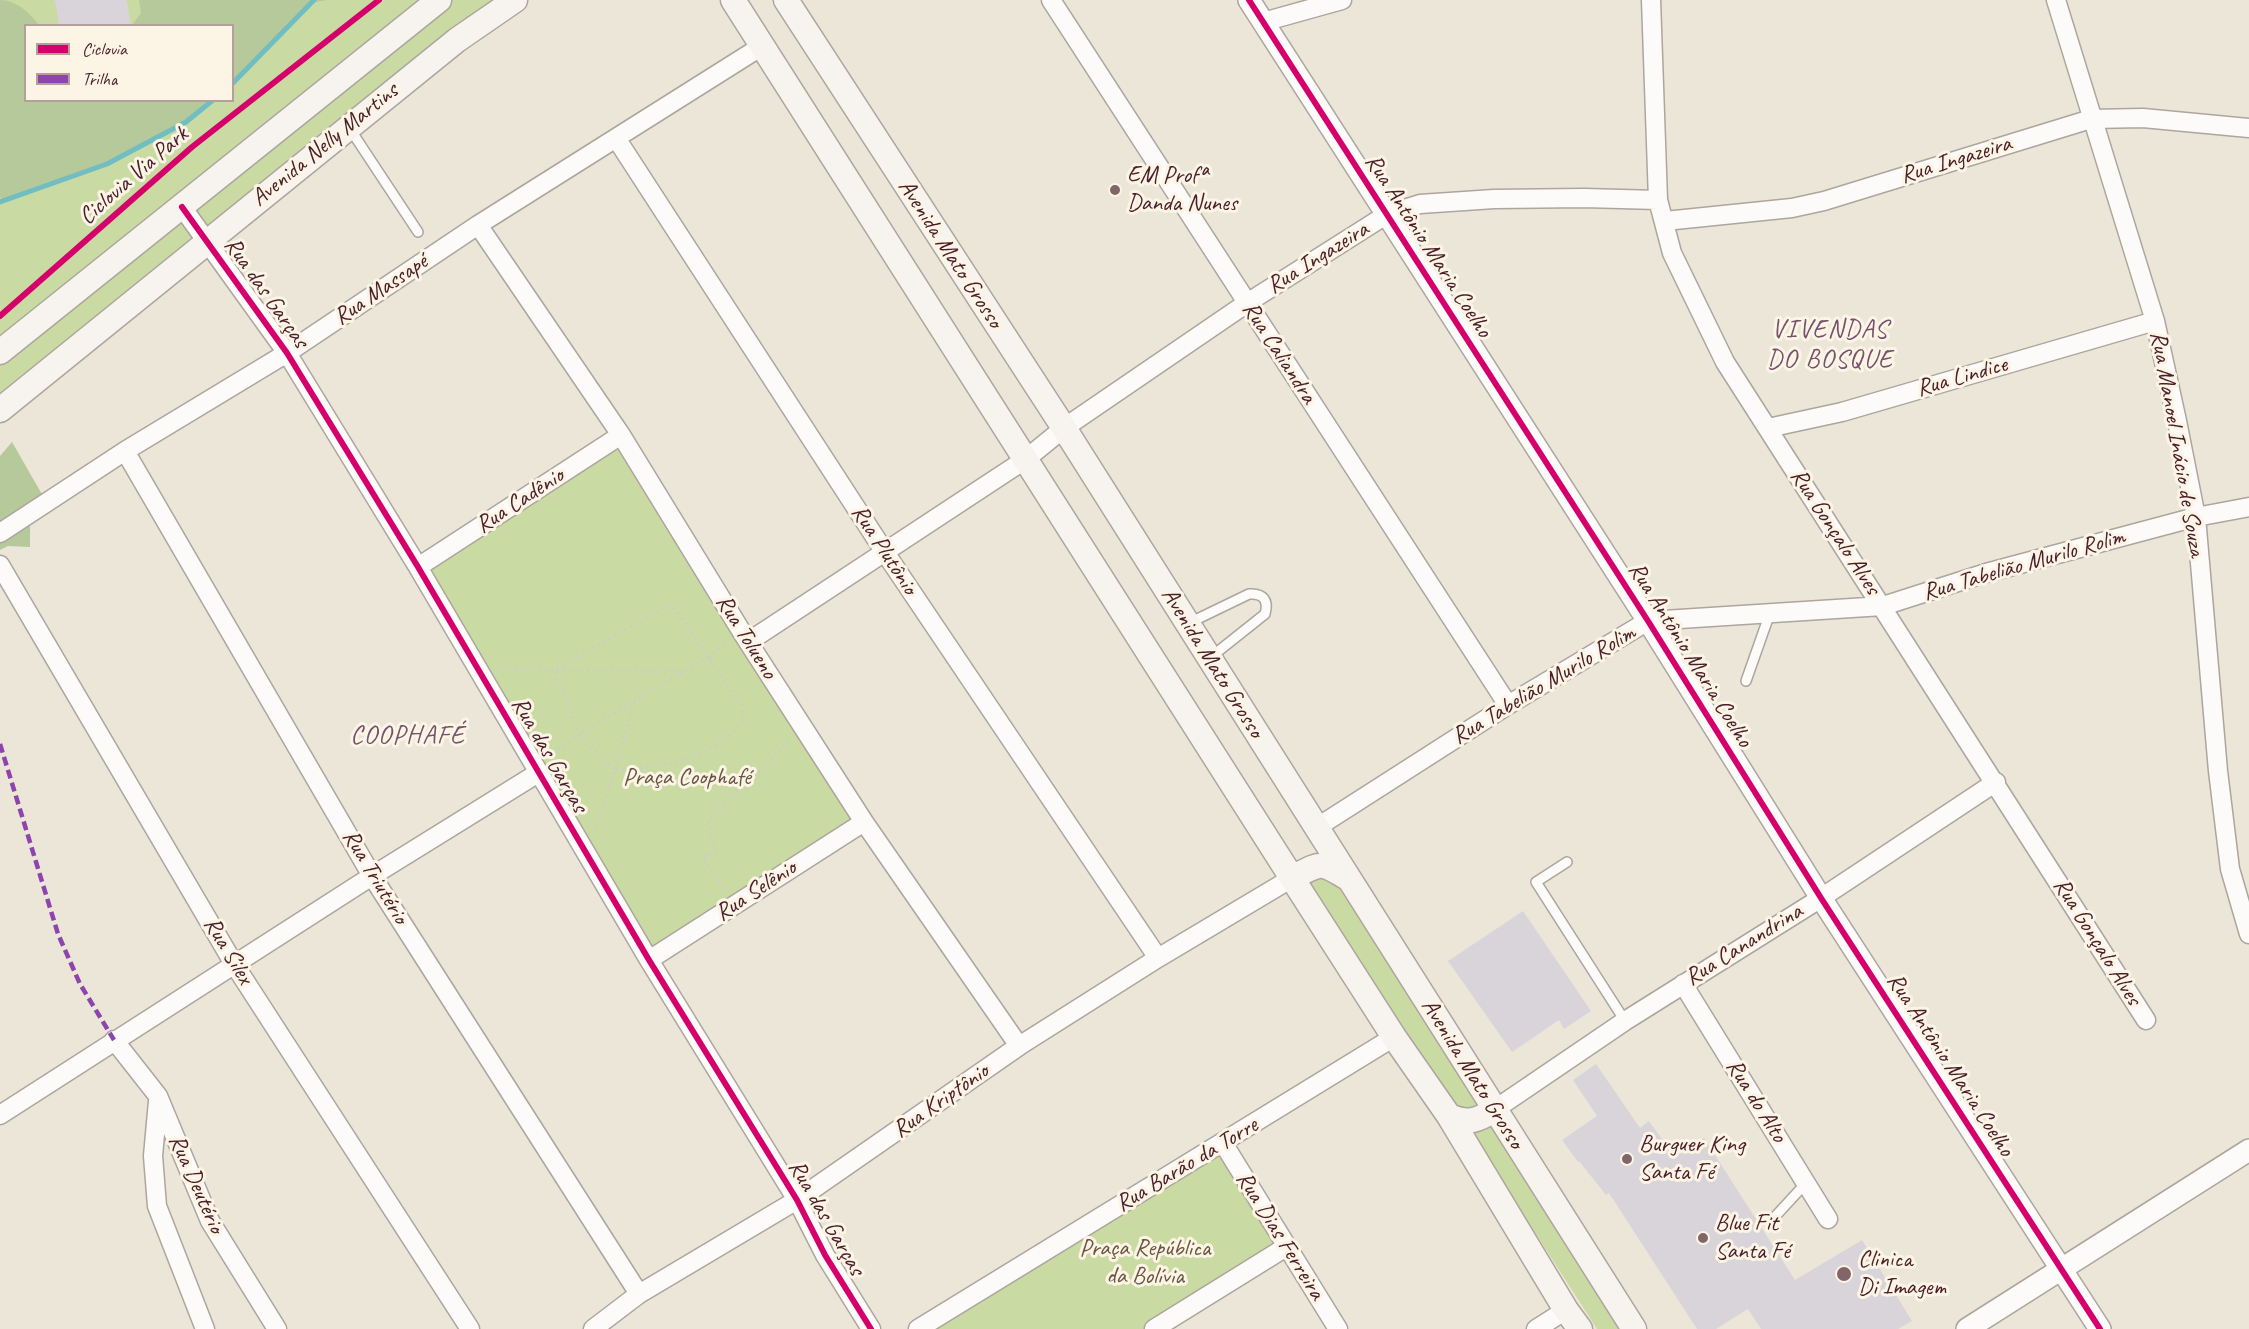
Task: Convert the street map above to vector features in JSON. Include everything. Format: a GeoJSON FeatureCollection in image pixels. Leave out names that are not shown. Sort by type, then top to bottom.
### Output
{"type":"FeatureCollection","features":[{"type":"Feature","properties":{"kind":"main road","name":"Avenida Nelly Martins"},"geometry":{"type":"LineString","coordinates":[[0,352],[439,0]]}},
{"type":"Feature","properties":{"kind":"main road","name":"Avenida Nelly Martins"},"geometry":{"type":"LineString","coordinates":[[0,410],[207,240],[457,40],[515,0]]}},
{"type":"Feature","properties":{"kind":"main road","name":"Avenida Mato Grosso"},"geometry":{"type":"LineString","coordinates":[[733,0],[1394,1037],[1449,1116],[1573,1320]]}},
{"type":"Feature","properties":{"kind":"main road","name":"Avenida Mato Grosso"},"geometry":{"type":"LineString","coordinates":[[786,0],[1064,428],[1634,1329]]}},
{"type":"Feature","properties":{"kind":"main road"},"geometry":{"type":"LineString","coordinates":[[1292,878],[1323,864],[1349,879]]}},
{"type":"Feature","properties":{"kind":"main road"},"geometry":{"type":"LineString","coordinates":[[1449,1116],[1468,1122],[1478,1120],[1494,1110]]}},
{"type":"Feature","properties":{"kind":"street","name":"Rua Caliandra"},"geometry":{"type":"LineString","coordinates":[[1051,0],[1508,705]]}},
{"type":"Feature","properties":{"kind":"street","name":"Rua Antônio Maria Coelho"},"geometry":{"type":"LineString","coordinates":[[1249,0],[1648,621],[1821,898],[2100,1329]]}},
{"type":"Feature","properties":{"kind":"street"},"geometry":{"type":"LineString","coordinates":[[1263,22],[1342,0]]}},
{"type":"Feature","properties":{"kind":"street","name":"Rua Gonçalo Alves"},"geometry":{"type":"LineString","coordinates":[[1651,0],[1658,200],[1672,254],[1725,362],[2146,1020]]}},
{"type":"Feature","properties":{"kind":"street","name":"Rua Manoel Inácio de Souza"},"geometry":{"type":"LineString","coordinates":[[2056,0],[2155,321],[2196,517],[2218,771],[2230,869],[2249,934]]}},
{"type":"Feature","properties":{"kind":"street","name":"Rua Massapé"},"geometry":{"type":"LineString","coordinates":[[0,532],[126,451],[287,353],[478,225],[762,46]]}},
{"type":"Feature","properties":{"kind":"street","name":"Rua Ingazeira"},"geometry":{"type":"LineString","coordinates":[[1665,221],[1792,208],[1824,201],[2091,119],[2143,118],[2249,128]]}},
{"type":"Feature","properties":{"kind":"street","name":"Rua Plutônio"},"geometry":{"type":"LineString","coordinates":[[616,138],[886,554],[1158,958]]}},
{"type":"Feature","properties":{"kind":"street","name":"Rua Ingazeira"},"geometry":{"type":"LineString","coordinates":[[746,638],[886,554],[1026,459],[1064,428],[1247,303],[1386,215],[1420,204],[1494,199],[1658,200]]}},
{"type":"Feature","properties":{"kind":"street","name":"Rua das Garças"},"geometry":{"type":"LineString","coordinates":[[182,207],[287,353],[418,567],[649,960],[797,1200],[825,1255],[871,1329]]}},
{"type":"Feature","properties":{"kind":"street","name":"Rua Tolueno"},"geometry":{"type":"LineString","coordinates":[[478,225],[621,435],[746,638],[864,822],[1019,1046]]}},
{"type":"Feature","properties":{"kind":"street","name":"Rua Lindice"},"geometry":{"type":"LineString","coordinates":[[1768,428],[1842,412],[2155,321]]}},
{"type":"Feature","properties":{"kind":"street","name":"Rua Cadênio"},"geometry":{"type":"LineString","coordinates":[[418,567],[621,435]]}},
{"type":"Feature","properties":{"kind":"street","name":"Rua Triutério"},"geometry":{"type":"LineString","coordinates":[[126,451],[372,876],[639,1294]]}},
{"type":"Feature","properties":{"kind":"street","name":"Rua Tabelião Murilo Rolim"},"geometry":{"type":"LineString","coordinates":[[1316,828],[1508,705],[1648,621],[1883,606],[1986,573],[2196,517],[2249,507]]}},
{"type":"Feature","properties":{"kind":"street","name":"Rua Silex"},"geometry":{"type":"LineString","coordinates":[[0,565],[234,964],[470,1329]]}},
{"type":"Feature","properties":{"kind":"street"},"geometry":{"type":"LineString","coordinates":[[0,1115],[536,769]]}},
{"type":"Feature","properties":{"kind":"street","name":"Rua Canandrina"},"geometry":{"type":"LineString","coordinates":[[1494,1110],[1625,1021],[1821,898],[1996,783]]}},
{"type":"Feature","properties":{"kind":"street","name":"Rua Selênio"},"geometry":{"type":"LineString","coordinates":[[649,960],[864,822]]}},
{"type":"Feature","properties":{"kind":"street","name":"Rua Kriptônio"},"geometry":{"type":"LineString","coordinates":[[593,1329],[639,1294],[797,1200],[1019,1046],[1158,958],[1292,878]]}},
{"type":"Feature","properties":{"kind":"street","name":"Rua do Alto"},"geometry":{"type":"LineString","coordinates":[[1683,984],[1828,1219]]}},
{"type":"Feature","properties":{"kind":"street","name":"Rua Barão da Torre"},"geometry":{"type":"LineString","coordinates":[[918,1329],[1394,1037]]}},
{"type":"Feature","properties":{"kind":"street","name":"Rua Deutério"},"geometry":{"type":"LineString","coordinates":[[114,1040],[159,1096],[210,1221],[277,1329]]}},
{"type":"Feature","properties":{"kind":"street"},"geometry":{"type":"LineString","coordinates":[[159,1096],[153,1156],[157,1206],[205,1329]]}},
{"type":"Feature","properties":{"kind":"street","name":"Rua Dias Ferreira"},"geometry":{"type":"LineString","coordinates":[[1223,1143],[1338,1329]]}},
{"type":"Feature","properties":{"kind":"street"},"geometry":{"type":"LineString","coordinates":[[1967,1329],[2249,1150]]}},
{"type":"Feature","properties":{"kind":"street"},"geometry":{"type":"LineString","coordinates":[[1154,1329],[1286,1247]]}},
{"type":"Feature","properties":{"kind":"street"},"geometry":{"type":"LineString","coordinates":[[1536,1329],[1573,1320]]}},
{"type":"Feature","properties":{"kind":"lane"},"geometry":{"type":"LineString","coordinates":[[348,127],[418,232]]}},
{"type":"Feature","properties":{"kind":"lane"},"geometry":{"type":"LineString","coordinates":[[1188,624],[1249,594],[1258,593],[1265,598],[1267,605],[1265,614],[1209,658]]}},
{"type":"Feature","properties":{"kind":"lane"},"geometry":{"type":"LineString","coordinates":[[1746,681],[1770,613]]}},
{"type":"Feature","properties":{"kind":"lane"},"geometry":{"type":"LineString","coordinates":[[1568,862],[1536,882],[1625,1021]]}},
{"type":"Feature","properties":{"kind":"lane"},"geometry":{"type":"LineString","coordinates":[[1771,1221],[1806,1183]]}},
{"type":"Feature","properties":{"kind":"path"},"geometry":{"type":"LineString","coordinates":[[671,603],[742,706],[744,722],[718,743],[683,760],[641,769],[615,770],[579,735],[555,670],[671,603]]}},
{"type":"Feature","properties":{"kind":"path"},"geometry":{"type":"LineString","coordinates":[[536,769],[579,735],[682,672],[746,638]]}},
{"type":"Feature","properties":{"kind":"path"},"geometry":{"type":"LineString","coordinates":[[477,669],[682,672]]}},
{"type":"Feature","properties":{"kind":"path"},"geometry":{"type":"LineString","coordinates":[[587,855],[635,701]]}},
{"type":"Feature","properties":{"kind":"path"},"geometry":{"type":"LineString","coordinates":[[735,904],[703,858],[716,851],[711,842],[710,821],[719,807],[780,753],[801,723]]}},
{"type":"Feature","properties":{"kind":"green space"},"geometry":{"type":"Polygon","coordinates":[[[0,0],[500,0],[0,402],[0,0]]]}},
{"type":"Feature","properties":{"kind":"green space"},"geometry":{"type":"Polygon","coordinates":[[[0,0],[12,2],[22,8],[38,24],[24,24],[24,102],[212,102],[164,134],[112,160],[3,200],[0,197],[0,0]]]}},
{"type":"Feature","properties":{"kind":"green space"},"geometry":{"type":"Polygon","coordinates":[[[139,0],[327,0],[311,3],[234,83],[234,24],[133,24],[141,13],[139,0]]]}},
{"type":"Feature","properties":{"kind":"green space","name":"Praça Coophafé"},"geometry":{"type":"Polygon","coordinates":[[[621,435],[864,822],[649,960],[418,567],[621,435]]]}},
{"type":"Feature","properties":{"kind":"green space"},"geometry":{"type":"Polygon","coordinates":[[[12,442],[51,510],[30,524],[30,547],[8,546],[0,550],[0,456],[12,442]]]}},
{"type":"Feature","properties":{"kind":"green space"},"geometry":{"type":"Polygon","coordinates":[[[1324,853],[1629,1329],[1597,1329],[1300,867],[1324,853]]]}},
{"type":"Feature","properties":{"kind":"green space","name":"Praça República da Bolívia"},"geometry":{"type":"Polygon","coordinates":[[[1223,1143],[1286,1247],[1154,1329],[918,1329],[1223,1143]]]}},
{"type":"Feature","properties":{"kind":"building"},"geometry":{"type":"Polygon","coordinates":[[[55,0],[127,0],[131,24],[59,24],[55,0]]]}},
{"type":"Feature","properties":{"kind":"building"},"geometry":{"type":"Polygon","coordinates":[[[1523,911],[1591,1011],[1564,1029],[1559,1020],[1512,1052],[1448,961],[1523,911]]]}},
{"type":"Feature","properties":{"kind":"building"},"geometry":{"type":"Polygon","coordinates":[[[1596,1064],[1640,1128],[1649,1121],[1675,1157],[1704,1138],[1795,1280],[1862,1240],[1912,1321],[1898,1329],[1761,1329],[1748,1309],[1716,1329],[1697,1329],[1609,1193],[1606,1195],[1562,1140],[1597,1116],[1573,1080],[1596,1064]]]}},
{"type":"Feature","properties":{"kind":"waterway"},"geometry":{"type":"LineString","coordinates":[[234,82],[314,0]]}},
{"type":"Feature","properties":{"kind":"waterway"},"geometry":{"type":"LineString","coordinates":[[0,202],[107,164],[186,122],[211,102]]}},
{"type":"Feature","properties":{"kind":"marked path"},"geometry":{"type":"LineString","coordinates":[[0,744],[58,934],[80,984],[114,1040]]}},
{"type":"Feature","properties":{"kind":"cycle path","name":"Ciclovia Via Park"},"geometry":{"type":"LineString","coordinates":[[0,316],[192,147],[379,0]]}},
{"type":"Feature","properties":{"kind":"cycle path"},"geometry":{"type":"LineString","coordinates":[[1249,0],[1648,621],[1821,898],[2100,1329]]}},
{"type":"Feature","properties":{"kind":"cycle path"},"geometry":{"type":"LineString","coordinates":[[182,207],[287,353],[418,567],[649,960],[797,1200],[825,1255],[871,1329]]}},
{"type":"Feature","properties":{"kind":"place","name":"EM Profª Danda Nunes"},"geometry":{"type":"Point","coordinates":[1115,190]}},
{"type":"Feature","properties":{"kind":"place","name":"Burguer King Santa Fé"},"geometry":{"type":"Point","coordinates":[1627,1159]}},
{"type":"Feature","properties":{"kind":"place","name":"Blue Fit Santa Fé"},"geometry":{"type":"Point","coordinates":[1703,1238]}},
{"type":"Feature","properties":{"kind":"place","name":"Clinica Di Imagem"},"geometry":{"type":"Point","coordinates":[1844,1274]}},
{"type":"Feature","properties":{"kind":"district","name":"VIVENDAS DO BOSQUE"},"geometry":{"type":"Point","coordinates":[1830,345]}},
{"type":"Feature","properties":{"kind":"district","name":"COOPHAFÉ"},"geometry":{"type":"Point","coordinates":[408,736]}}]}
